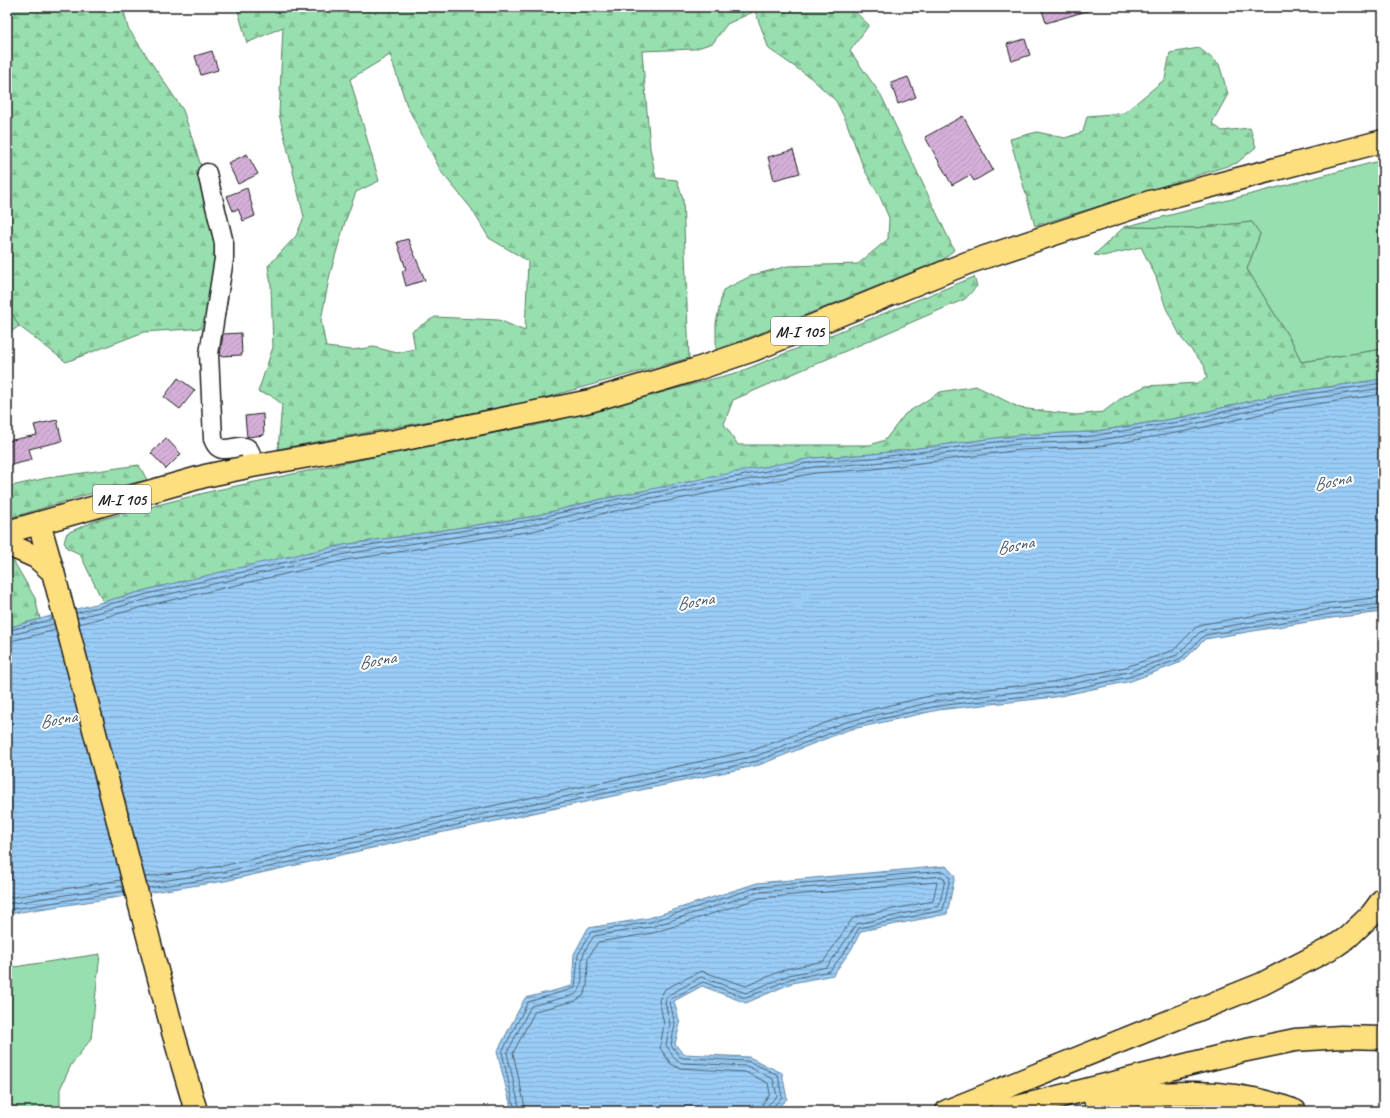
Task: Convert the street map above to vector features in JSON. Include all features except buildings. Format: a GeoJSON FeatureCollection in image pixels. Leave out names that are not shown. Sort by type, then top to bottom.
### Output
{"type":"FeatureCollection","features":[{"type":"Feature","properties":{"kind":"main road","name":"M-I 105"},"geometry":{"type":"LineString","coordinates":[[7,532],[198,478],[252,466],[394,441],[590,401],[694,370],[753,350],[967,263],[1150,202],[1383,141]]}},
{"type":"Feature","properties":{"kind":"main road"},"geometry":{"type":"LineString","coordinates":[[39,523],[173,1032],[196,1111]]}},
{"type":"Feature","properties":{"kind":"main road"},"geometry":{"type":"LineString","coordinates":[[7,544],[36,557],[53,572]]}},
{"type":"Feature","properties":{"kind":"main road"},"geometry":{"type":"LineString","coordinates":[[947,1111],[1262,984],[1335,946],[1348,937],[1371,915],[1383,899]]}},
{"type":"Feature","properties":{"kind":"main road"},"geometry":{"type":"LineString","coordinates":[[1001,1111],[1242,1051],[1295,1040],[1341,1037],[1383,1038]]}},
{"type":"Feature","properties":{"kind":"main road"},"geometry":{"type":"LineString","coordinates":[[1001,1111],[1096,1098],[1160,1093],[1229,1095],[1285,1107],[1295,1111]]}},
{"type":"Feature","properties":{"kind":"street"},"geometry":{"type":"LineString","coordinates":[[207,173],[224,243],[224,259],[209,354],[213,439],[217,446],[222,449],[241,446],[247,448],[250,453],[252,466]]}},
{"type":"Feature","properties":{"kind":"green space"},"geometry":{"type":"Polygon","coordinates":[[[7,7],[123,7],[128,28],[183,110],[201,166],[217,241],[205,328],[144,332],[66,362],[19,326],[7,305],[7,7]]]}},
{"type":"Feature","properties":{"kind":"green space"},"geometry":{"type":"Polygon","coordinates":[[[237,7],[850,7],[869,25],[850,51],[881,95],[954,250],[942,260],[716,351],[716,323],[723,290],[753,275],[788,266],[858,264],[888,239],[889,218],[880,197],[864,169],[846,121],[836,101],[811,78],[769,49],[755,11],[727,24],[713,43],[694,49],[642,51],[650,148],[656,178],[677,180],[683,199],[689,358],[522,404],[278,449],[282,404],[270,395],[258,392],[273,347],[271,285],[268,266],[296,236],[304,217],[279,114],[283,27],[247,43],[237,7]],[[390,55],[350,79],[379,181],[356,192],[345,222],[330,274],[321,320],[326,347],[352,350],[374,347],[397,353],[415,349],[412,331],[435,317],[499,320],[525,331],[528,261],[489,238],[471,208],[442,173],[407,106],[390,55]]]}},
{"type":"Feature","properties":{"kind":"green space"},"geometry":{"type":"Polygon","coordinates":[[[1199,48],[1219,64],[1228,94],[1212,123],[1222,131],[1250,128],[1256,147],[1237,163],[1035,226],[1010,139],[1037,132],[1065,138],[1083,132],[1087,116],[1124,113],[1165,79],[1170,53],[1199,48]]]}},
{"type":"Feature","properties":{"kind":"green space"},"geometry":{"type":"Polygon","coordinates":[[[1383,160],[1383,349],[1301,362],[1293,344],[1247,269],[1260,234],[1252,222],[1195,228],[1124,227],[1383,160]]]}},
{"type":"Feature","properties":{"kind":"green space"},"geometry":{"type":"Polygon","coordinates":[[[1252,222],[1260,234],[1247,269],[1293,344],[1301,362],[1383,349],[1383,379],[1280,394],[1184,417],[1091,432],[1019,435],[873,454],[813,458],[602,499],[530,517],[344,545],[154,588],[103,602],[80,554],[67,548],[64,542],[67,533],[95,521],[212,491],[445,442],[542,424],[739,372],[974,277],[977,286],[965,299],[733,400],[724,424],[738,445],[870,445],[885,440],[905,414],[940,392],[976,386],[1020,408],[1076,415],[1103,412],[1124,396],[1146,386],[1198,383],[1207,378],[1204,365],[1182,339],[1166,308],[1156,277],[1141,247],[1103,256],[1094,255],[1124,227],[1195,228],[1252,222]]]}},
{"type":"Feature","properties":{"kind":"green space"},"geometry":{"type":"Polygon","coordinates":[[[7,305],[19,326],[7,335],[7,305]]]}},
{"type":"Feature","properties":{"kind":"green space"},"geometry":{"type":"Polygon","coordinates":[[[139,465],[147,480],[102,490],[7,519],[7,487],[47,478],[139,465]]]}},
{"type":"Feature","properties":{"kind":"green space"},"geometry":{"type":"Polygon","coordinates":[[[7,550],[35,598],[40,619],[7,628],[7,550]]]}},
{"type":"Feature","properties":{"kind":"green space"},"geometry":{"type":"Polygon","coordinates":[[[100,954],[91,1039],[71,1065],[60,1089],[60,1111],[7,1111],[7,968],[100,954]]]}},
{"type":"Feature","properties":{"kind":"water","name":"Bosna"},"geometry":{"type":"Polygon","coordinates":[[[1383,379],[1383,612],[1332,618],[1205,639],[1182,662],[1131,681],[1055,697],[938,710],[848,730],[759,765],[444,832],[225,881],[7,914],[7,628],[154,588],[272,560],[344,545],[530,517],[602,499],[751,469],[813,458],[873,454],[1019,435],[1091,432],[1184,417],[1280,394],[1383,379]]]}},
{"type":"Feature","properties":{"kind":"water"},"geometry":{"type":"Polygon","coordinates":[[[946,866],[955,876],[947,914],[861,931],[851,950],[833,975],[792,983],[746,1003],[702,986],[674,1001],[680,1024],[675,1044],[683,1054],[749,1057],[782,1073],[787,1099],[774,1111],[512,1111],[497,1052],[525,998],[572,986],[574,954],[588,928],[649,918],[757,883],[946,866]]]}}]}
